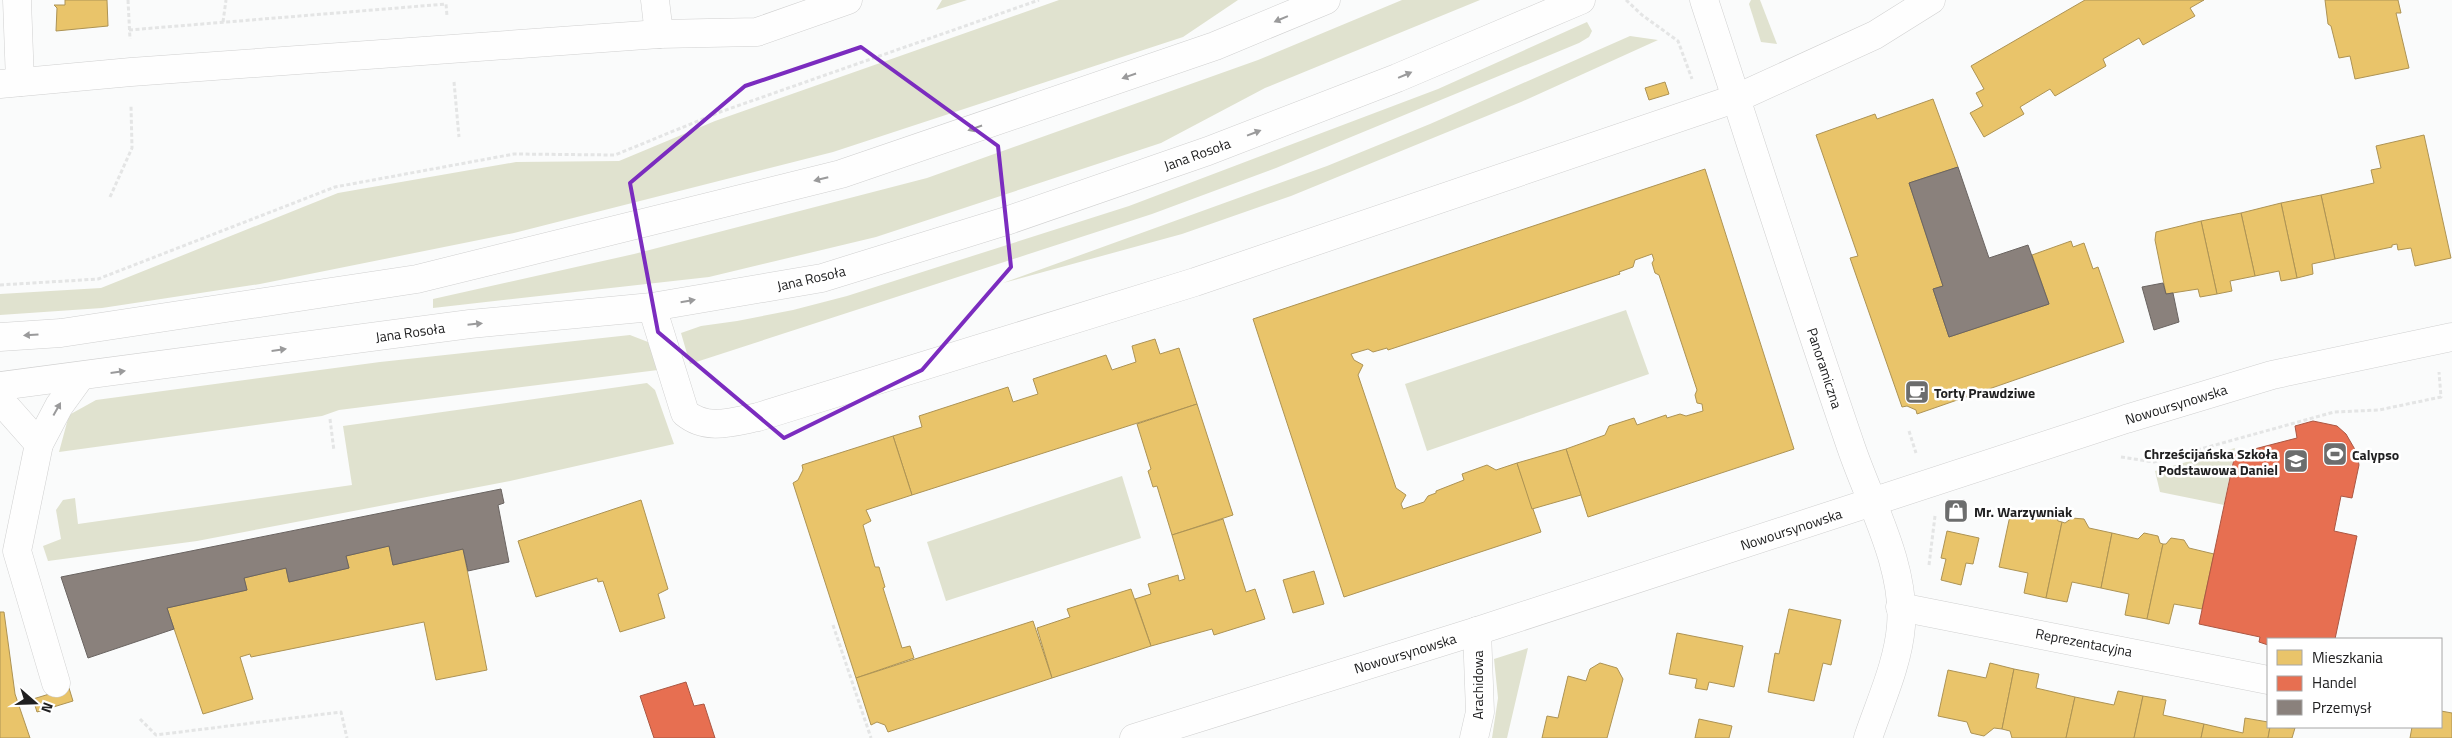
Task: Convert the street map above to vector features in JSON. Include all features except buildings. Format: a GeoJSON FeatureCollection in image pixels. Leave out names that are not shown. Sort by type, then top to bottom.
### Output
{"type":"FeatureCollection","features":[{"type":"Feature","properties":{"kind":"street"},"geometry":{"type":"LineString","coordinates":[[16,0],[10,83],[141,71],[659,34],[757,32],[848,0]]}},
{"type":"Feature","properties":{"kind":"street"},"geometry":{"type":"LineString","coordinates":[[655,0],[659,34]]}},
{"type":"Feature","properties":{"kind":"street"},"geometry":{"type":"LineString","coordinates":[[0,337],[61,333],[417,279],[832,176],[1215,46],[1326,0]]}},
{"type":"Feature","properties":{"kind":"street","name":"Jana Rosoła"},"geometry":{"type":"LineString","coordinates":[[0,386],[80,377],[470,324],[652,307],[822,278],[1006,221],[1208,151],[1397,78],[1581,0]]}},
{"type":"Feature","properties":{"kind":"street","name":"Panoramiczna"},"geometry":{"type":"LineString","coordinates":[[1704,0],[1852,448],[1899,582],[1901,625],[1896,652],[1868,738]]}},
{"type":"Feature","properties":{"kind":"street"},"geometry":{"type":"LineString","coordinates":[[652,307],[684,413],[694,420],[712,425],[758,417],[1196,282],[1737,98],[1874,35],[1931,0]]}},
{"type":"Feature","properties":{"kind":"street","name":"Nowoursynowska"},"geometry":{"type":"LineString","coordinates":[[1134,738],[1477,631],[2126,419],[2272,375],[2452,336]]}},
{"type":"Feature","properties":{"kind":"street"},"geometry":{"type":"LineString","coordinates":[[56,683],[9,552],[39,444],[59,406],[80,377]]}},
{"type":"Feature","properties":{"kind":"street"},"geometry":{"type":"LineString","coordinates":[[0,403],[8,408],[39,444]]}},
{"type":"Feature","properties":{"kind":"street","name":"Reprezentacyjna"},"geometry":{"type":"LineString","coordinates":[[1900,607],[2267,680]]}},
{"type":"Feature","properties":{"kind":"street","name":"Arachidowa"},"geometry":{"type":"LineString","coordinates":[[1474,738],[1480,712],[1477,631]]}},
{"type":"Feature","properties":{"kind":"path"},"geometry":{"type":"LineString","coordinates":[[223,22],[226,0]]}},
{"type":"Feature","properties":{"kind":"path"},"geometry":{"type":"LineString","coordinates":[[444,0],[446,4]]}},
{"type":"Feature","properties":{"kind":"path"},"geometry":{"type":"LineString","coordinates":[[0,285],[98,279],[336,187],[514,154],[615,155],[720,112],[1039,0]]}},
{"type":"Feature","properties":{"kind":"path"},"geometry":{"type":"LineString","coordinates":[[1626,0],[1642,15],[1678,41],[1703,109]]}},
{"type":"Feature","properties":{"kind":"path"},"geometry":{"type":"LineString","coordinates":[[330,419],[334,451]]}},
{"type":"Feature","properties":{"kind":"path"},"geometry":{"type":"LineString","coordinates":[[1909,431],[1917,457]]}},
{"type":"Feature","properties":{"kind":"path"},"geometry":{"type":"LineString","coordinates":[[1930,553],[1936,508]]}},
{"type":"Feature","properties":{"kind":"path"},"geometry":{"type":"LineString","coordinates":[[833,625],[871,738]]}},
{"type":"Feature","properties":{"kind":"path"},"geometry":{"type":"LineString","coordinates":[[140,719],[156,735],[341,712],[347,738]]}},
{"type":"Feature","properties":{"kind":"highlighted area"},"geometry":{"type":"Polygon","coordinates":[[[861,47],[998,146],[1011,267],[922,370],[784,438],[658,332],[630,183],[745,86],[861,47]]]}},
{"type":"Feature","properties":{"kind":"green space"},"geometry":{"type":"Polygon","coordinates":[[[942,0],[967,0],[936,10],[942,0]]]}},
{"type":"Feature","properties":{"kind":"green space"},"geometry":{"type":"Polygon","coordinates":[[[1059,0],[1238,0],[1183,37],[833,152],[514,233],[260,284],[102,308],[0,315],[0,294],[101,288],[338,193],[516,162],[619,161],[715,121],[1059,0]]]}},
{"type":"Feature","properties":{"kind":"green space"},"geometry":{"type":"Polygon","coordinates":[[[1402,0],[1480,0],[1265,88],[1161,143],[876,237],[709,277],[433,308],[433,299],[634,254],[927,178],[1258,60],[1402,0]]]}},
{"type":"Feature","properties":{"kind":"green space"},"geometry":{"type":"Polygon","coordinates":[[[1751,0],[1760,0],[1777,44],[1761,42],[1749,4],[1751,0]]]}},
{"type":"Feature","properties":{"kind":"green space"},"geometry":{"type":"Polygon","coordinates":[[[1587,22],[1592,31],[1589,37],[1579,43],[1276,168],[1152,214],[690,364],[681,333],[701,326],[793,310],[847,296],[1129,206],[1438,89],[1587,22]]]}},
{"type":"Feature","properties":{"kind":"green space"},"geometry":{"type":"Polygon","coordinates":[[[1630,36],[1658,40],[1521,102],[1291,196],[1182,234],[1003,283],[1327,166],[1430,124],[1630,36]]]}},
{"type":"Feature","properties":{"kind":"green space"},"geometry":{"type":"Polygon","coordinates":[[[1626,310],[1649,374],[1427,451],[1405,384],[1626,310]]]}},
{"type":"Feature","properties":{"kind":"green space"},"geometry":{"type":"Polygon","coordinates":[[[630,335],[648,342],[658,370],[339,410],[322,416],[59,452],[69,415],[96,400],[380,362],[630,335]]]}},
{"type":"Feature","properties":{"kind":"green space"},"geometry":{"type":"Polygon","coordinates":[[[647,383],[655,390],[674,444],[510,481],[197,541],[48,561],[43,546],[61,539],[56,510],[63,500],[75,498],[78,524],[352,485],[343,426],[647,383]]]}},
{"type":"Feature","properties":{"kind":"green space"},"geometry":{"type":"Polygon","coordinates":[[[2235,448],[2224,505],[2160,492],[2155,471],[2235,448]]]}},
{"type":"Feature","properties":{"kind":"green space"},"geometry":{"type":"Polygon","coordinates":[[[1122,476],[1141,538],[946,601],[927,542],[1122,476]]]}},
{"type":"Feature","properties":{"kind":"green space"},"geometry":{"type":"Polygon","coordinates":[[[1528,648],[1507,738],[1492,738],[1498,698],[1494,659],[1528,648]]]}},
{"type":"Feature","properties":{"kind":"place","name":"Torty Prawdziwe"},"geometry":{"type":"Point","coordinates":[1917,392]}},
{"type":"Feature","properties":{"kind":"place","name":"Calypso"},"geometry":{"type":"Point","coordinates":[2335,454]}},
{"type":"Feature","properties":{"kind":"place","name":"Chrześcijańska Szkoła Podstawowa Daniel"},"geometry":{"type":"Point","coordinates":[2296,461]}},
{"type":"Feature","properties":{"kind":"place","name":"Mr. Warzywniak"},"geometry":{"type":"Point","coordinates":[1956,511]}}]}
